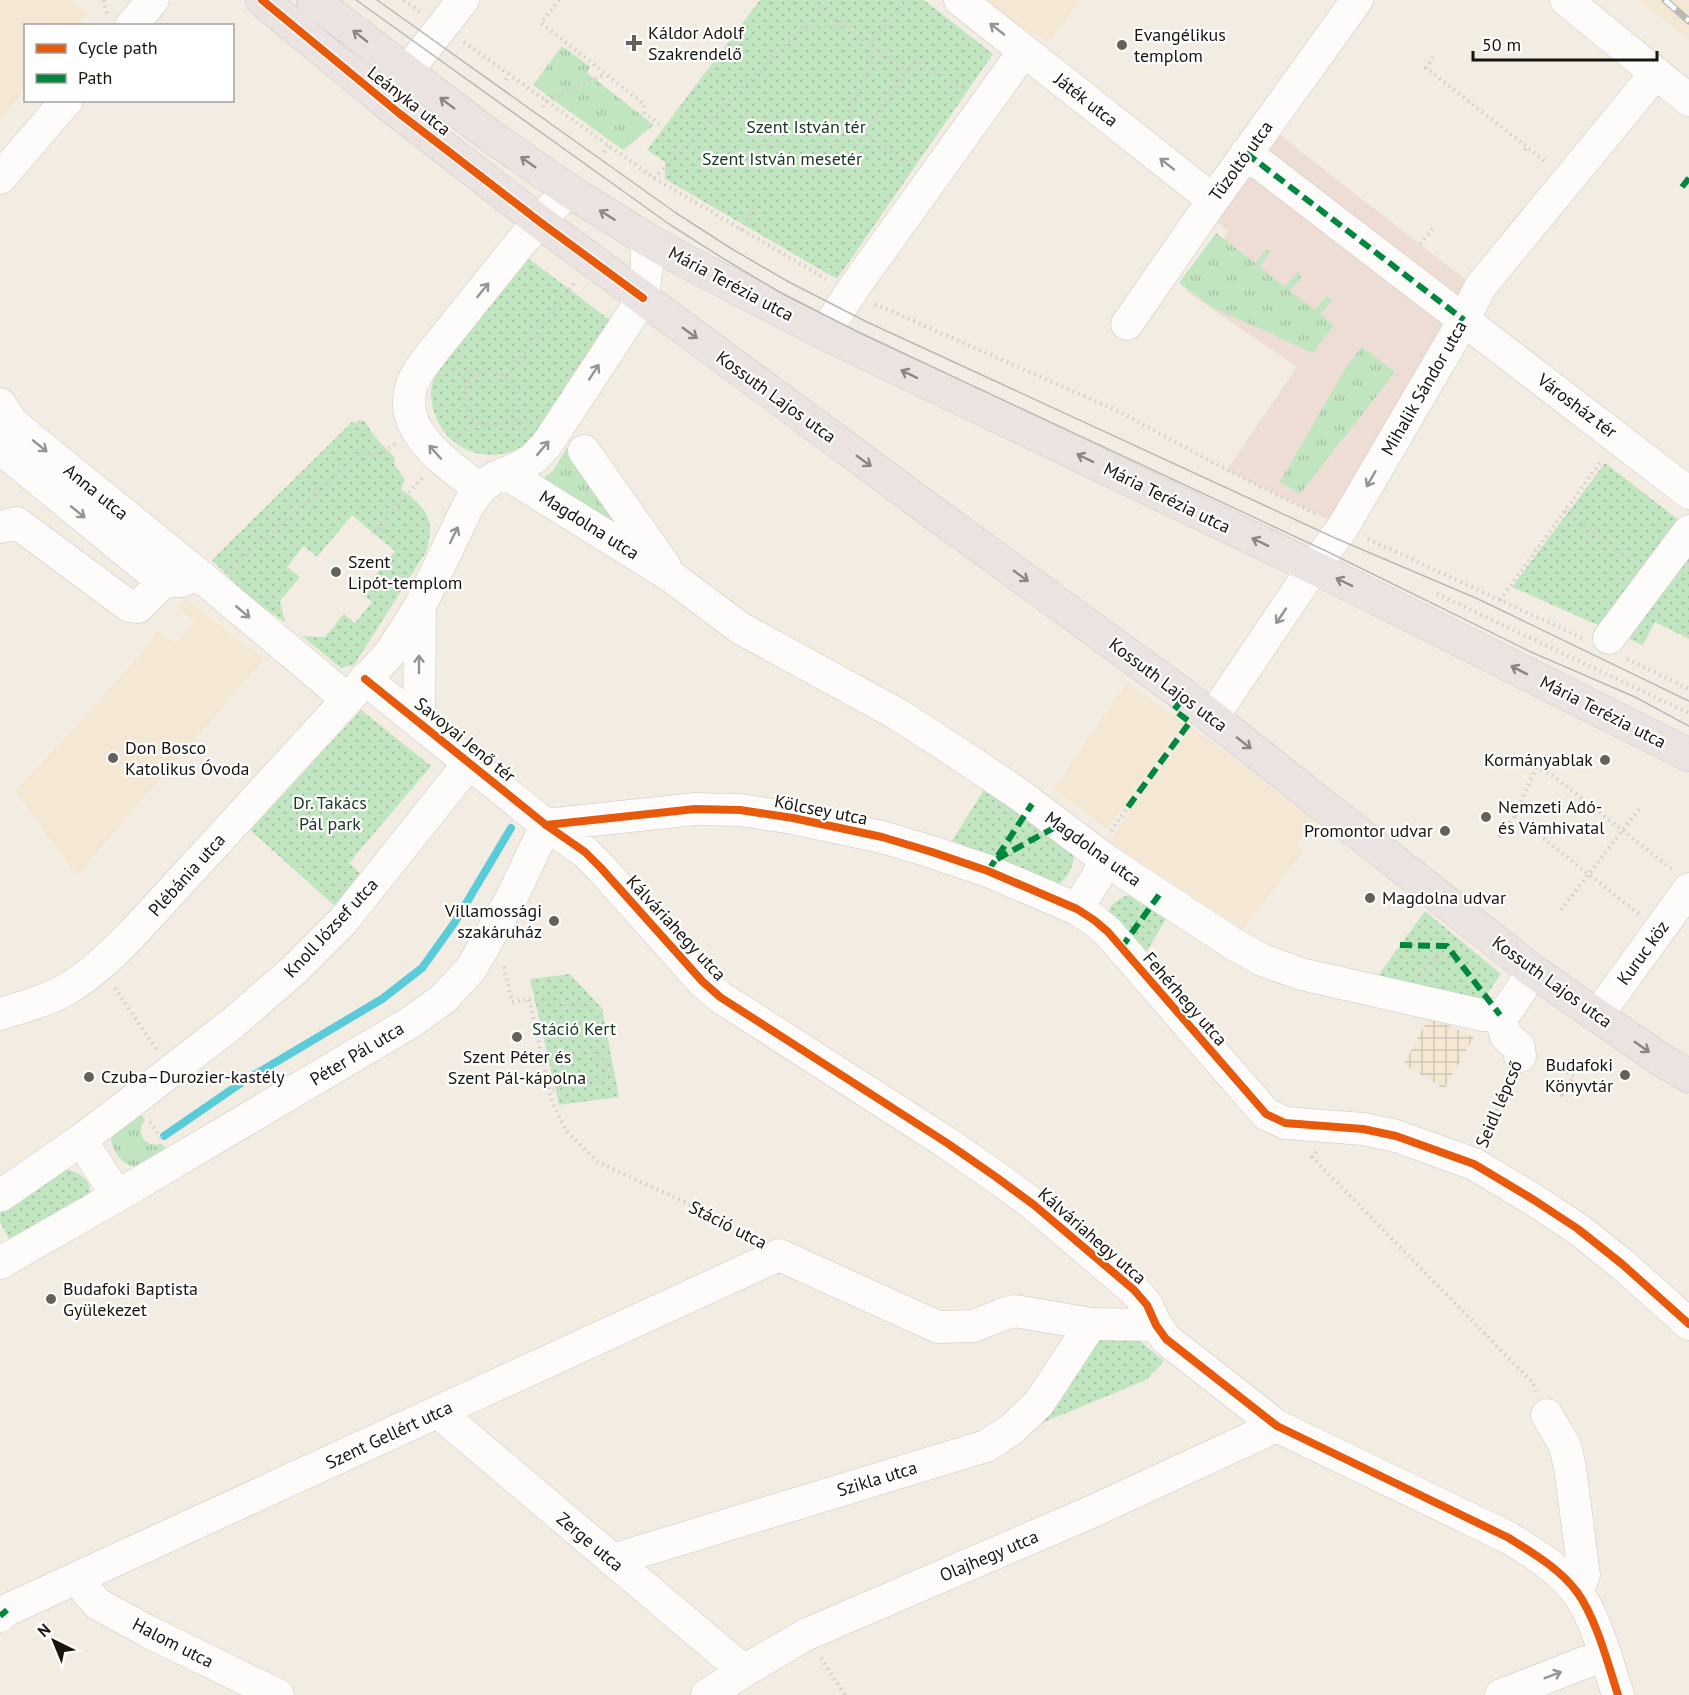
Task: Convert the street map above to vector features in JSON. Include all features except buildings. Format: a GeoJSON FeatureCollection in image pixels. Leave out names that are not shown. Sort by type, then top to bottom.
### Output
{"type":"FeatureCollection","features":[{"type":"Feature","properties":{"kind":"main road","name":"Leányka utca"},"geometry":{"type":"LineString","coordinates":[[262,0],[384,101],[540,222]]}},
{"type":"Feature","properties":{"kind":"main road","name":"Leányka utca"},"geometry":{"type":"LineString","coordinates":[[313,0],[488,134],[568,190]]}},
{"type":"Feature","properties":{"kind":"main road"},"geometry":{"type":"LineString","coordinates":[[568,190],[646,240]]}},
{"type":"Feature","properties":{"kind":"main road"},"geometry":{"type":"LineString","coordinates":[[540,222],[643,298]]}},
{"type":"Feature","properties":{"kind":"main road","name":"Mária Terézia utca"},"geometry":{"type":"LineString","coordinates":[[646,240],[824,333],[1313,567],[1689,755]]}},
{"type":"Feature","properties":{"kind":"main road","name":"Kossuth Lajos utca"},"geometry":{"type":"LineString","coordinates":[[643,298],[1212,718],[1533,971],[1660,1059],[1689,1076]]}},
{"type":"Feature","properties":{"kind":"street"},"geometry":{"type":"LineString","coordinates":[[133,24],[153,0]]}},
{"type":"Feature","properties":{"kind":"street"},"geometry":{"type":"LineString","coordinates":[[406,72],[463,0]]}},
{"type":"Feature","properties":{"kind":"street","name":"Játék utca"},"geometry":{"type":"LineString","coordinates":[[960,0],[1213,200]]}},
{"type":"Feature","properties":{"kind":"street","name":"Tűzoltó utca"},"geometry":{"type":"LineString","coordinates":[[1127,324],[1246,153],[1357,0]]}},
{"type":"Feature","properties":{"kind":"street"},"geometry":{"type":"LineString","coordinates":[[1566,0],[1689,100]]}},
{"type":"Feature","properties":{"kind":"street"},"geometry":{"type":"LineString","coordinates":[[824,333],[850,293],[1024,51]]}},
{"type":"Feature","properties":{"kind":"street","name":"Leányka utca"},"geometry":{"type":"LineString","coordinates":[[384,101],[406,72]]}},
{"type":"Feature","properties":{"kind":"street","name":"Mihalik Sándor utca"},"geometry":{"type":"LineString","coordinates":[[1212,718],[1313,567],[1343,527],[1464,320],[1480,287],[1656,73]]}},
{"type":"Feature","properties":{"kind":"street"},"geometry":{"type":"LineString","coordinates":[[0,178],[65,102]]}},
{"type":"Feature","properties":{"kind":"street"},"geometry":{"type":"LineString","coordinates":[[1246,153],[1464,320]]}},
{"type":"Feature","properties":{"kind":"street"},"geometry":{"type":"LineString","coordinates":[[493,481],[440,458],[416,430],[408,406],[411,388],[419,371],[432,353],[522,241],[568,190]]}},
{"type":"Feature","properties":{"kind":"street","name":"Savoyai Jenő tér"},"geometry":{"type":"LineString","coordinates":[[356,689],[390,653],[420,606],[468,506],[493,481],[534,458],[547,444],[643,298],[647,265],[646,240]]}},
{"type":"Feature","properties":{"kind":"street","name":"Városház tér"},"geometry":{"type":"LineString","coordinates":[[1464,320],[1689,493]]}},
{"type":"Feature","properties":{"kind":"street","name":"Anna utca"},"geometry":{"type":"LineString","coordinates":[[0,404],[10,420],[23,432],[206,580]]}},
{"type":"Feature","properties":{"kind":"street"},"geometry":{"type":"LineString","coordinates":[[0,448],[163,582]]}},
{"type":"Feature","properties":{"kind":"street","name":"Magdolna utca"},"geometry":{"type":"LineString","coordinates":[[584,451],[672,577]]}},
{"type":"Feature","properties":{"kind":"street","name":"Magdolna utca"},"geometry":{"type":"LineString","coordinates":[[493,481],[672,577],[740,628],[899,715],[1020,795],[1107,861],[1232,943],[1262,960],[1301,974],[1482,1015],[1500,1015]]}},
{"type":"Feature","properties":{"kind":"street"},"geometry":{"type":"LineString","coordinates":[[0,527],[17,523],[129,606],[138,607],[163,582],[206,580]]}},
{"type":"Feature","properties":{"kind":"street"},"geometry":{"type":"LineString","coordinates":[[1605,643],[1689,531]]}},
{"type":"Feature","properties":{"kind":"street","name":"Savoyai Jenő tér"},"geometry":{"type":"LineString","coordinates":[[206,580],[356,689],[419,723],[546,825]]}},
{"type":"Feature","properties":{"kind":"street","name":"Savoyai Jenő tér"},"geometry":{"type":"LineString","coordinates":[[419,723],[420,606]]}},
{"type":"Feature","properties":{"kind":"street","name":"Plébánia utca"},"geometry":{"type":"LineString","coordinates":[[0,1014],[39,1002],[65,990],[99,966],[135,931],[356,689]]}},
{"type":"Feature","properties":{"kind":"street","name":"Knoll József utca"},"geometry":{"type":"LineString","coordinates":[[163,1059],[234,1022],[293,971],[342,921],[469,763]]}},
{"type":"Feature","properties":{"kind":"street","name":"Kölcsey utca"},"geometry":{"type":"LineString","coordinates":[[546,825],[695,809],[740,810],[793,818],[882,837],[932,852],[988,871],[1077,909]]}},
{"type":"Feature","properties":{"kind":"street","name":"Péter Pál utca"},"geometry":{"type":"LineString","coordinates":[[0,1263],[411,1022],[443,999],[471,969],[496,928],[546,825]]}},
{"type":"Feature","properties":{"kind":"street","name":"Kálváriahegy utca"},"geometry":{"type":"LineString","coordinates":[[546,825],[585,852],[702,981],[720,997],[947,1143],[1034,1205],[1134,1290],[1147,1305],[1156,1325],[1166,1338],[1277,1426],[1509,1538],[1539,1556],[1576,1591],[1588,1609],[1618,1695]]}},
{"type":"Feature","properties":{"kind":"street"},"geometry":{"type":"LineString","coordinates":[[1077,909],[1107,861]]}},
{"type":"Feature","properties":{"kind":"street","name":"Kuruc köz"},"geometry":{"type":"LineString","coordinates":[[1597,1016],[1660,930],[1685,883]]}},
{"type":"Feature","properties":{"kind":"street","name":"Fehérhegy utca"},"geometry":{"type":"LineString","coordinates":[[1077,909],[1108,932],[1266,1114],[1285,1123],[1327,1125]]}},
{"type":"Feature","properties":{"kind":"street"},"geometry":{"type":"LineString","coordinates":[[1500,1015],[1509,1008],[1533,971]]}},
{"type":"Feature","properties":{"kind":"street","name":"Seidl lépcső"},"geometry":{"type":"LineString","coordinates":[[1500,1015],[1506,1036],[1531,1057]]}},
{"type":"Feature","properties":{"kind":"street"},"geometry":{"type":"LineString","coordinates":[[0,1196],[135,1099],[163,1059]]}},
{"type":"Feature","properties":{"kind":"street"},"geometry":{"type":"LineString","coordinates":[[1327,1125],[1396,1136],[1474,1164],[1578,1229],[1622,1264],[1689,1324]]}},
{"type":"Feature","properties":{"kind":"street"},"geometry":{"type":"LineString","coordinates":[[81,1140],[117,1196]]}},
{"type":"Feature","properties":{"kind":"street","name":"Stáció utca"},"geometry":{"type":"LineString","coordinates":[[778,1255],[938,1327],[974,1326],[1015,1311],[1091,1324],[1156,1325]]}},
{"type":"Feature","properties":{"kind":"street","name":"Szent Gellért utca"},"geometry":{"type":"LineString","coordinates":[[4,1613],[778,1255]]}},
{"type":"Feature","properties":{"kind":"street","name":"Szikla utca"},"geometry":{"type":"LineString","coordinates":[[612,1560],[986,1446],[1012,1429],[1039,1403],[1091,1324]]}},
{"type":"Feature","properties":{"kind":"street","name":"Zerge utca"},"geometry":{"type":"LineString","coordinates":[[438,1412],[744,1671]]}},
{"type":"Feature","properties":{"kind":"street"},"geometry":{"type":"LineString","coordinates":[[1547,1414],[1564,1446],[1570,1467],[1584,1575],[1576,1591]]}},
{"type":"Feature","properties":{"kind":"street","name":"Olajhegy utca"},"geometry":{"type":"LineString","coordinates":[[707,1695],[805,1635],[1091,1512],[1277,1426]]}},
{"type":"Feature","properties":{"kind":"street","name":"Halom utca"},"geometry":{"type":"LineString","coordinates":[[80,1577],[88,1593],[98,1604],[147,1631],[278,1695]]}},
{"type":"Feature","properties":{"kind":"street"},"geometry":{"type":"LineString","coordinates":[[1501,1695],[1604,1655]]}},
{"type":"Feature","properties":{"kind":"path"},"geometry":{"type":"LineString","coordinates":[[559,0],[541,23],[644,104],[645,113],[661,126]]}},
{"type":"Feature","properties":{"kind":"path"},"geometry":{"type":"LineString","coordinates":[[810,0],[907,72]]}},
{"type":"Feature","properties":{"kind":"path"},"geometry":{"type":"LineString","coordinates":[[870,45],[905,0]]}},
{"type":"Feature","properties":{"kind":"path"},"geometry":{"type":"LineString","coordinates":[[654,178],[801,28],[843,26]]}},
{"type":"Feature","properties":{"kind":"path"},"geometry":{"type":"LineString","coordinates":[[459,39],[654,178],[850,293],[1120,412],[1227,470],[1343,527],[1500,600],[1605,643],[1689,689]]}},
{"type":"Feature","properties":{"kind":"path"},"geometry":{"type":"LineString","coordinates":[[878,51],[845,121],[932,179]]}},
{"type":"Feature","properties":{"kind":"path"},"geometry":{"type":"LineString","coordinates":[[1433,57],[1425,69],[1539,157]]}},
{"type":"Feature","properties":{"kind":"path"},"geometry":{"type":"LineString","coordinates":[[855,145],[915,61],[987,102]]}},
{"type":"Feature","properties":{"kind":"path"},"geometry":{"type":"LineString","coordinates":[[543,107],[547,101],[605,74]]}},
{"type":"Feature","properties":{"kind":"path"},"geometry":{"type":"LineString","coordinates":[[506,80],[509,75]]}},
{"type":"Feature","properties":{"kind":"path"},"geometry":{"type":"LineString","coordinates":[[604,152],[608,145]]}},
{"type":"Feature","properties":{"kind":"path"},"geometry":{"type":"LineString","coordinates":[[741,230],[756,205]]}},
{"type":"Feature","properties":{"kind":"path"},"geometry":{"type":"LineString","coordinates":[[1420,244],[1434,227]]}},
{"type":"Feature","properties":{"kind":"path"},"geometry":{"type":"LineString","coordinates":[[506,377],[592,260]]}},
{"type":"Feature","properties":{"kind":"path"},"geometry":{"type":"LineString","coordinates":[[487,372],[497,372],[506,377],[513,385],[517,395],[516,406],[511,416],[503,423],[493,426],[482,425],[473,420],[466,412],[463,402],[464,390],[469,381],[487,372]]}},
{"type":"Feature","properties":{"kind":"path"},"geometry":{"type":"LineString","coordinates":[[453,443],[473,420]]}},
{"type":"Feature","properties":{"kind":"path"},"geometry":{"type":"LineString","coordinates":[[1500,600],[1618,438]]}},
{"type":"Feature","properties":{"kind":"path"},"geometry":{"type":"LineString","coordinates":[[206,580],[362,451],[377,456]]}},
{"type":"Feature","properties":{"kind":"path"},"geometry":{"type":"LineString","coordinates":[[373,533],[409,493]]}},
{"type":"Feature","properties":{"kind":"path"},"geometry":{"type":"LineString","coordinates":[[1565,511],[1638,568]]}},
{"type":"Feature","properties":{"kind":"path"},"geometry":{"type":"LineString","coordinates":[[1427,589],[1689,713]]}},
{"type":"Feature","properties":{"kind":"path"},"geometry":{"type":"LineString","coordinates":[[1584,675],[1590,666]]}},
{"type":"Feature","properties":{"kind":"path"},"geometry":{"type":"LineString","coordinates":[[1499,837],[1515,816],[1539,761]]}},
{"type":"Feature","properties":{"kind":"path"},"geometry":{"type":"LineString","coordinates":[[1536,767],[1552,775],[1623,830],[1685,883]]}},
{"type":"Feature","properties":{"kind":"path"},"geometry":{"type":"LineString","coordinates":[[1561,910],[1639,810]]}},
{"type":"Feature","properties":{"kind":"path"},"geometry":{"type":"LineString","coordinates":[[1515,816],[1660,930]]}},
{"type":"Feature","properties":{"kind":"path"},"geometry":{"type":"LineString","coordinates":[[496,928],[512,1002],[530,999],[587,1005],[594,1012],[597,1020],[591,1041],[606,1064],[607,1072],[603,1079],[597,1082],[549,1089]]}},
{"type":"Feature","properties":{"kind":"path"},"geometry":{"type":"LineString","coordinates":[[127,1006],[163,1059]]}},
{"type":"Feature","properties":{"kind":"path"},"geometry":{"type":"LineString","coordinates":[[557,1060],[596,1051]]}},
{"type":"Feature","properties":{"kind":"path"},"geometry":{"type":"LineString","coordinates":[[1531,1057],[1574,1076],[1562,1095],[1567,1098]]}},
{"type":"Feature","properties":{"kind":"path"},"geometry":{"type":"LineString","coordinates":[[135,1099],[177,1161]]}},
{"type":"Feature","properties":{"kind":"path"},"geometry":{"type":"LineString","coordinates":[[1327,1125],[1324,1144],[1312,1157],[1532,1382]]}},
{"type":"Feature","properties":{"kind":"path"},"geometry":{"type":"LineString","coordinates":[[805,1635],[845,1695]]}},
{"type":"Feature","properties":{"kind":"shaded area"},"geometry":{"type":"Polygon","coordinates":[[[0,0],[71,0],[88,14],[79,24],[24,24],[24,90],[0,120],[0,0]]]}},
{"type":"Feature","properties":{"kind":"shaded area"},"geometry":{"type":"Polygon","coordinates":[[[981,0],[1080,0],[1050,42],[1003,17],[981,0]]]}},
{"type":"Feature","properties":{"kind":"shaded area"},"geometry":{"type":"Polygon","coordinates":[[[1638,0],[1689,0],[1689,40],[1666,21],[1638,0]]]}},
{"type":"Feature","properties":{"kind":"shaded area"},"geometry":{"type":"Polygon","coordinates":[[[1267,125],[1467,281],[1343,527],[1227,470],[1297,367],[1186,291],[1228,231],[1204,213],[1267,125]]]}},
{"type":"Feature","properties":{"kind":"shaded area","name":"Don Bosco Katolikus Óvoda"},"geometry":{"type":"Polygon","coordinates":[[[184,598],[264,659],[77,875],[15,792],[135,661],[157,631],[175,644],[194,621],[177,607],[184,598]]]}},
{"type":"Feature","properties":{"kind":"shaded area"},"geometry":{"type":"Polygon","coordinates":[[[1127,682],[1183,723],[1107,829],[1054,789],[1127,682]]]}},
{"type":"Feature","properties":{"kind":"shaded area"},"geometry":{"type":"Polygon","coordinates":[[[1192,727],[1316,821],[1297,846],[1303,851],[1243,929],[1109,841],[1192,727]]]}},
{"type":"Feature","properties":{"kind":"shaded area"},"geometry":{"type":"Polygon","coordinates":[[[1429,1017],[1474,1037],[1444,1089],[1404,1064],[1429,1017]]]}},
{"type":"Feature","properties":{"kind":"green space","name":"Szent István tér"},"geometry":{"type":"Polygon","coordinates":[[[760,0],[924,0],[993,54],[837,279],[665,179],[665,162],[647,150],[760,0]]]}},
{"type":"Feature","properties":{"kind":"green space"},"geometry":{"type":"Polygon","coordinates":[[[562,46],[590,67],[587,73],[654,125],[623,150],[533,85],[562,46]]]}},
{"type":"Feature","properties":{"kind":"green space"},"geometry":{"type":"Polygon","coordinates":[[[1216,233],[1255,263],[1266,249],[1271,252],[1260,267],[1285,287],[1297,272],[1302,276],[1290,291],[1315,310],[1327,296],[1332,300],[1320,314],[1334,325],[1313,353],[1212,307],[1179,283],[1216,233]]]}},
{"type":"Feature","properties":{"kind":"green space"},"geometry":{"type":"Polygon","coordinates":[[[528,258],[611,321],[531,441],[510,452],[495,455],[481,454],[468,450],[446,434],[433,410],[431,395],[433,383],[440,363],[528,258]]]}},
{"type":"Feature","properties":{"kind":"green space"},"geometry":{"type":"Polygon","coordinates":[[[1362,347],[1395,372],[1300,494],[1280,482],[1346,367],[1362,347]]]}},
{"type":"Feature","properties":{"kind":"green space"},"geometry":{"type":"Polygon","coordinates":[[[359,420],[365,422],[395,458],[394,464],[405,480],[401,489],[423,509],[430,531],[426,552],[354,665],[341,668],[302,636],[325,637],[344,614],[355,623],[372,602],[361,593],[395,551],[352,515],[317,557],[304,546],[287,567],[300,577],[280,601],[285,622],[252,600],[212,560],[353,421],[355,423],[359,420]]]}},
{"type":"Feature","properties":{"kind":"green space"},"geometry":{"type":"Polygon","coordinates":[[[568,446],[617,515],[618,520],[614,524],[537,483],[553,471],[568,446]]]}},
{"type":"Feature","properties":{"kind":"green space"},"geometry":{"type":"Polygon","coordinates":[[[1605,463],[1689,528],[1689,639],[1655,622],[1643,645],[1512,587],[1605,463]]]}},
{"type":"Feature","properties":{"kind":"green space","name":"Dr. Takács Pál park"},"geometry":{"type":"Polygon","coordinates":[[[361,710],[431,766],[349,863],[363,876],[336,907],[250,830],[361,710]]]}},
{"type":"Feature","properties":{"kind":"green space"},"geometry":{"type":"Polygon","coordinates":[[[985,788],[1074,856],[1066,878],[1059,884],[1055,885],[950,844],[985,788]]]}},
{"type":"Feature","properties":{"kind":"green space"},"geometry":{"type":"Polygon","coordinates":[[[1128,895],[1166,919],[1141,961],[1108,915],[1112,905],[1128,895]]]}},
{"type":"Feature","properties":{"kind":"green space"},"geometry":{"type":"Polygon","coordinates":[[[1425,911],[1501,974],[1482,1001],[1377,977],[1425,911]]]}},
{"type":"Feature","properties":{"kind":"green space","name":"Stáció Kert"},"geometry":{"type":"Polygon","coordinates":[[[570,974],[602,1008],[619,1097],[559,1105],[530,979],[570,974]]]}},
{"type":"Feature","properties":{"kind":"green space"},"geometry":{"type":"Polygon","coordinates":[[[137,1108],[145,1120],[141,1130],[143,1139],[151,1144],[161,1143],[170,1155],[146,1164],[132,1166],[119,1158],[111,1137],[115,1128],[137,1108]]]}},
{"type":"Feature","properties":{"kind":"green space"},"geometry":{"type":"Polygon","coordinates":[[[69,1170],[86,1180],[90,1187],[89,1198],[12,1244],[0,1222],[0,1207],[59,1171],[69,1170]]]}},
{"type":"Feature","properties":{"kind":"green space"},"geometry":{"type":"Polygon","coordinates":[[[1128,1331],[1164,1361],[1146,1380],[1032,1427],[1099,1333],[1128,1331]]]}},
{"type":"Feature","properties":{"kind":"waterway"},"geometry":{"type":"LineString","coordinates":[[164,1136],[244,1081],[382,999],[422,968],[455,922],[511,828]]}},
{"type":"Feature","properties":{"kind":"tram line"},"geometry":{"type":"LineString","coordinates":[[356,0],[669,224],[781,293],[862,334],[1326,551],[1531,652],[1635,697],[1689,726]]}},
{"type":"Feature","properties":{"kind":"tram line"},"geometry":{"type":"LineString","coordinates":[[377,0],[676,213],[789,282],[867,322],[1335,538],[1478,599],[1689,701]]}},
{"type":"Feature","properties":{"kind":"railway"},"geometry":{"type":"LineString","coordinates":[[1665,0],[1689,21]]}},
{"type":"Feature","properties":{"kind":"marked path"},"geometry":{"type":"LineString","coordinates":[[1246,153],[1464,320]]}},
{"type":"Feature","properties":{"kind":"marked path"},"geometry":{"type":"LineString","coordinates":[[1682,187],[1689,178]]}},
{"type":"Feature","properties":{"kind":"marked path"},"geometry":{"type":"LineString","coordinates":[[1128,807],[1190,722],[1174,710],[1185,696]]}},
{"type":"Feature","properties":{"kind":"marked path"},"geometry":{"type":"LineString","coordinates":[[988,871],[1032,804]]}},
{"type":"Feature","properties":{"kind":"marked path"},"geometry":{"type":"LineString","coordinates":[[997,859],[1059,825]]}},
{"type":"Feature","properties":{"kind":"marked path"},"geometry":{"type":"LineString","coordinates":[[1121,948],[1159,895]]}},
{"type":"Feature","properties":{"kind":"marked path"},"geometry":{"type":"LineString","coordinates":[[1400,945],[1447,946],[1500,1015]]}},
{"type":"Feature","properties":{"kind":"marked path"},"geometry":{"type":"LineString","coordinates":[[0,1616],[7,1610]]}},
{"type":"Feature","properties":{"kind":"cycle path"},"geometry":{"type":"LineString","coordinates":[[262,0],[400,114],[643,298]]}},
{"type":"Feature","properties":{"kind":"cycle path"},"geometry":{"type":"LineString","coordinates":[[365,679],[546,825],[585,852],[702,981],[720,997],[947,1143],[1034,1205],[1134,1290],[1147,1305],[1156,1325],[1166,1339],[1277,1426],[1509,1538],[1554,1569],[1570,1584],[1584,1603],[1601,1642],[1618,1695]]}},
{"type":"Feature","properties":{"kind":"cycle path"},"geometry":{"type":"LineString","coordinates":[[546,825],[695,809],[740,810],[793,818],[882,837],[932,852],[988,871],[1077,909],[1108,932],[1266,1114],[1285,1123],[1363,1129],[1396,1136],[1474,1164],[1578,1229],[1622,1264],[1689,1324]]}},
{"type":"Feature","properties":{"kind":"place","name":"Káldor Adolf Szakrendelő"},"geometry":{"type":"Point","coordinates":[634,43]}},
{"type":"Feature","properties":{"kind":"place","name":"Evangélikus templom"},"geometry":{"type":"Point","coordinates":[1122,45]}},
{"type":"Feature","properties":{"kind":"place","name":"Szent Lipót-templom"},"geometry":{"type":"Point","coordinates":[336,572]}},
{"type":"Feature","properties":{"kind":"place","name":"Don Bosco Katolikus Óvoda"},"geometry":{"type":"Point","coordinates":[113,758]}},
{"type":"Feature","properties":{"kind":"place","name":"Kormányablak"},"geometry":{"type":"Point","coordinates":[1605,760]}},
{"type":"Feature","properties":{"kind":"place","name":"Nemzeti Adó- és Vámhivatal"},"geometry":{"type":"Point","coordinates":[1486,817]}},
{"type":"Feature","properties":{"kind":"place","name":"Promontor udvar"},"geometry":{"type":"Point","coordinates":[1445,831]}},
{"type":"Feature","properties":{"kind":"place","name":"Magdolna udvar"},"geometry":{"type":"Point","coordinates":[1370,898]}},
{"type":"Feature","properties":{"kind":"place","name":"Villamossági szakáruház"},"geometry":{"type":"Point","coordinates":[554,921]}},
{"type":"Feature","properties":{"kind":"place","name":"Szent Péter és Szent Pál-kápolna"},"geometry":{"type":"Point","coordinates":[517,1037]}},
{"type":"Feature","properties":{"kind":"place","name":"Budafoki Könyvtár"},"geometry":{"type":"Point","coordinates":[1625,1075]}},
{"type":"Feature","properties":{"kind":"place","name":"Czuba–Durozier-kastély"},"geometry":{"type":"Point","coordinates":[89,1077]}},
{"type":"Feature","properties":{"kind":"place","name":"Budafoki Baptista Gyülekezet"},"geometry":{"type":"Point","coordinates":[51,1299]}},
{"type":"Feature","properties":{"kind":"park label","name":"Szent István mesetér"},"geometry":{"type":"Point","coordinates":[782,159]}}]}
